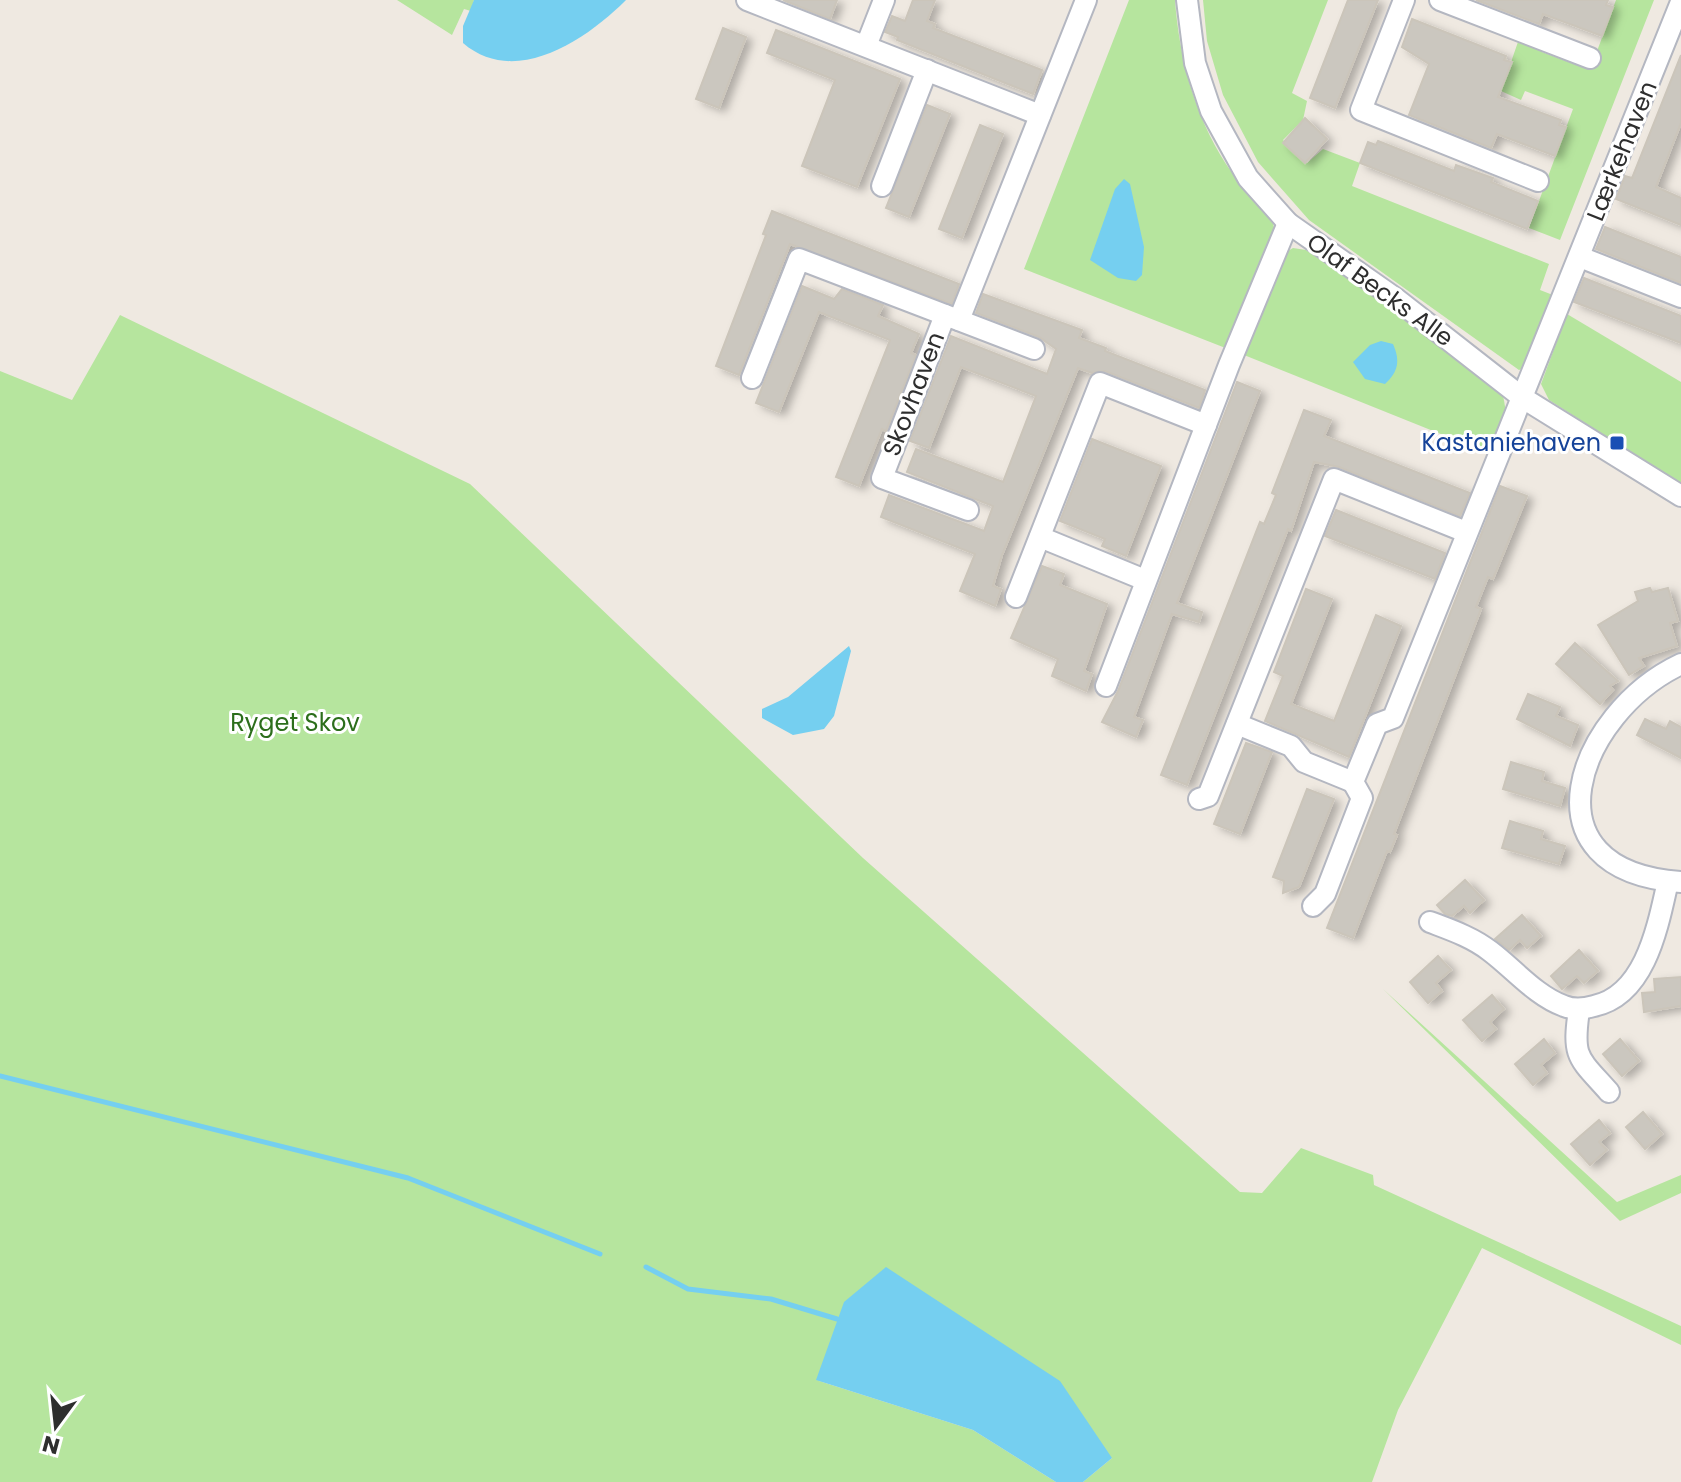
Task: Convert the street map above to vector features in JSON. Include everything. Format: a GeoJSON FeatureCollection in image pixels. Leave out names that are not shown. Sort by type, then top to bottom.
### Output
{"type":"FeatureCollection","features":[{"type":"Feature","properties":{"kind":"street"},"geometry":{"type":"LineString","coordinates":[[747,0],[1040,115]]}},
{"type":"Feature","properties":{"kind":"street"},"geometry":{"type":"LineString","coordinates":[[866,46],[884,0]]}},
{"type":"Feature","properties":{"kind":"street","name":"Skovhaven"},"geometry":{"type":"LineString","coordinates":[[968,510],[882,478],[1040,115],[1086,0]]}},
{"type":"Feature","properties":{"kind":"street","name":"Olaf Becks Alle"},"geometry":{"type":"LineString","coordinates":[[1187,0],[1195,63],[1211,111],[1248,178],[1288,223],[1395,298],[1523,398],[1681,496]]}},
{"type":"Feature","properties":{"kind":"street"},"geometry":{"type":"LineString","coordinates":[[1404,0],[1361,110],[1538,181]]}},
{"type":"Feature","properties":{"kind":"street"},"geometry":{"type":"LineString","coordinates":[[1440,0],[1590,58]]}},
{"type":"Feature","properties":{"kind":"street","name":"Lærkehaven"},"geometry":{"type":"LineString","coordinates":[[1523,398],[1580,257],[1672,49],[1681,2]]}},
{"type":"Feature","properties":{"kind":"street"},"geometry":{"type":"LineString","coordinates":[[882,186],[927,70]]}},
{"type":"Feature","properties":{"kind":"street"},"geometry":{"type":"LineString","coordinates":[[1106,686],[1145,580],[1288,223]]}},
{"type":"Feature","properties":{"kind":"street"},"geometry":{"type":"LineString","coordinates":[[1580,257],[1681,297]]}},
{"type":"Feature","properties":{"kind":"street","name":"Skovhaven"},"geometry":{"type":"LineString","coordinates":[[752,378],[799,259],[1034,349]]}},
{"type":"Feature","properties":{"kind":"street"},"geometry":{"type":"LineString","coordinates":[[1016,597],[1100,383],[1206,425]]}},
{"type":"Feature","properties":{"kind":"street"},"geometry":{"type":"LineString","coordinates":[[1353,782],[1377,724],[1393,718],[1523,398]]}},
{"type":"Feature","properties":{"kind":"street"},"geometry":{"type":"LineString","coordinates":[[1199,799],[1208,796],[1334,479],[1466,532]]}},
{"type":"Feature","properties":{"kind":"street"},"geometry":{"type":"LineString","coordinates":[[1040,537],[1145,580]]}},
{"type":"Feature","properties":{"kind":"street"},"geometry":{"type":"LineString","coordinates":[[1430,922],[1466,936],[1563,1006],[1579,1010],[1604,1004],[1624,989],[1641,967],[1674,882],[1620,868],[1603,854],[1588,836],[1578,793],[1583,768],[1595,744],[1630,702],[1681,664]]}},
{"type":"Feature","properties":{"kind":"street"},"geometry":{"type":"LineString","coordinates":[[1237,724],[1291,746],[1304,762],[1353,782],[1362,798],[1325,894],[1313,906]]}},
{"type":"Feature","properties":{"kind":"street"},"geometry":{"type":"LineString","coordinates":[[1579,1010],[1574,1041],[1577,1056],[1609,1092]]}},
{"type":"Feature","properties":{"kind":"green space"},"geometry":{"type":"Polygon","coordinates":[[[397,0],[474,0],[471,11],[464,9],[452,35],[397,0]]]}},
{"type":"Feature","properties":{"kind":"green space"},"geometry":{"type":"Polygon","coordinates":[[[1129,0],[1175,0],[1180,43],[1197,106],[1226,164],[1261,202],[1272,219],[1274,228],[1269,253],[1228,349],[1024,269],[1129,0]]]}},
{"type":"Feature","properties":{"kind":"green space"},"geometry":{"type":"Polygon","coordinates":[[[1203,0],[1328,0],[1292,93],[1307,101],[1303,120],[1283,140],[1307,163],[1323,149],[1360,163],[1352,186],[1549,264],[1540,290],[1558,297],[1529,366],[1519,370],[1309,220],[1258,162],[1223,95],[1207,41],[1203,0]]]}},
{"type":"Feature","properties":{"kind":"green space"},"geometry":{"type":"Polygon","coordinates":[[[1616,0],[1654,0],[1560,240],[1529,228],[1573,109],[1525,91],[1521,100],[1501,91],[1519,39],[1543,48],[1542,52],[1590,70],[1616,0]]]}},
{"type":"Feature","properties":{"kind":"green space"},"geometry":{"type":"Polygon","coordinates":[[[1293,248],[1306,250],[1436,340],[1503,395],[1506,412],[1488,453],[1244,355],[1281,255],[1293,248]]]}},
{"type":"Feature","properties":{"kind":"green space"},"geometry":{"type":"Polygon","coordinates":[[[1567,314],[1681,382],[1681,484],[1549,400],[1541,384],[1567,314]]]}},
{"type":"Feature","properties":{"kind":"green space","name":"Ryget Skov"},"geometry":{"type":"Polygon","coordinates":[[[120,315],[470,484],[863,858],[1240,1192],[1262,1193],[1301,1148],[1373,1175],[1374,1185],[1681,1326],[1681,1345],[1482,1248],[1398,1410],[1372,1482],[1083,1482],[1112,1458],[816,1380],[973,1430],[1056,1482],[0,1482],[0,371],[72,400],[120,315]]]}},
{"type":"Feature","properties":{"kind":"green space"},"geometry":{"type":"Polygon","coordinates":[[[1383,989],[1617,1202],[1681,1175],[1681,1193],[1620,1221],[1383,989]]]}},
{"type":"Feature","properties":{"kind":"water"},"geometry":{"type":"Polygon","coordinates":[[[474,0],[626,0],[571,43],[527,60],[505,61],[483,56],[463,43],[463,26],[474,0]]]}},
{"type":"Feature","properties":{"kind":"water"},"geometry":{"type":"Polygon","coordinates":[[[1124,179],[1130,184],[1144,247],[1142,275],[1136,281],[1118,278],[1090,260],[1115,189],[1124,179]]]}},
{"type":"Feature","properties":{"kind":"water"},"geometry":{"type":"Polygon","coordinates":[[[1381,341],[1393,344],[1397,355],[1396,370],[1385,384],[1365,379],[1353,362],[1370,345],[1381,341]]]}},
{"type":"Feature","properties":{"kind":"water"},"geometry":{"type":"Polygon","coordinates":[[[849,646],[851,651],[834,716],[824,729],[793,735],[762,718],[762,709],[788,697],[849,646]]]}},
{"type":"Feature","properties":{"kind":"water"},"geometry":{"type":"Polygon","coordinates":[[[886,1267],[1060,1381],[1112,1458],[1083,1482],[1056,1482],[973,1430],[816,1380],[844,1302],[886,1267]]]}},
{"type":"Feature","properties":{"kind":"building"},"geometry":{"type":"Polygon","coordinates":[[[783,0],[837,0],[830,19],[783,0]]]}},
{"type":"Feature","properties":{"kind":"building"},"geometry":{"type":"Polygon","coordinates":[[[913,0],[935,0],[927,21],[935,24],[933,28],[1042,70],[1033,94],[897,40],[898,37],[885,32],[892,16],[905,21],[913,0]]]}},
{"type":"Feature","properties":{"kind":"building"},"geometry":{"type":"Polygon","coordinates":[[[1348,0],[1378,0],[1335,108],[1310,98],[1348,0]]]}},
{"type":"Feature","properties":{"kind":"building"},"geometry":{"type":"Polygon","coordinates":[[[1476,0],[1608,0],[1606,5],[1613,7],[1602,36],[1543,14],[1539,24],[1476,0]]]}},
{"type":"Feature","properties":{"kind":"building"},"geometry":{"type":"Polygon","coordinates":[[[1412,19],[1506,56],[1504,60],[1512,62],[1498,97],[1561,120],[1559,125],[1566,127],[1555,156],[1497,134],[1491,148],[1409,115],[1429,64],[1402,47],[1412,19]]]}},
{"type":"Feature","properties":{"kind":"building"},"geometry":{"type":"Polygon","coordinates":[[[723,28],[746,37],[719,108],[696,99],[723,28]]]}},
{"type":"Feature","properties":{"kind":"building"},"geometry":{"type":"Polygon","coordinates":[[[776,30],[900,79],[857,187],[802,166],[835,80],[767,53],[776,30]]]}},
{"type":"Feature","properties":{"kind":"building"},"geometry":{"type":"Polygon","coordinates":[[[1681,55],[1681,123],[1656,187],[1681,198],[1681,225],[1616,199],[1625,176],[1632,178],[1681,55]]]}},
{"type":"Feature","properties":{"kind":"building"},"geometry":{"type":"Polygon","coordinates":[[[927,105],[950,114],[909,217],[886,208],[927,105]]]}},
{"type":"Feature","properties":{"kind":"building"},"geometry":{"type":"Polygon","coordinates":[[[1305,118],[1327,139],[1305,163],[1283,143],[1305,118]]]}},
{"type":"Feature","properties":{"kind":"building"},"geometry":{"type":"Polygon","coordinates":[[[980,125],[1003,134],[962,238],[939,229],[980,125]]]}},
{"type":"Feature","properties":{"kind":"building"},"geometry":{"type":"Polygon","coordinates":[[[1378,141],[1454,171],[1456,165],[1493,178],[1491,182],[1538,201],[1527,229],[1360,163],[1368,142],[1376,145],[1378,141]]]}},
{"type":"Feature","properties":{"kind":"building"},"geometry":{"type":"Polygon","coordinates":[[[772,211],[959,284],[952,304],[790,244],[739,375],[716,366],[766,235],[763,234],[772,211]]]}},
{"type":"Feature","properties":{"kind":"building"},"geometry":{"type":"Polygon","coordinates":[[[1605,227],[1681,257],[1681,283],[1596,249],[1605,227]]]}},
{"type":"Feature","properties":{"kind":"building"},"geometry":{"type":"Polygon","coordinates":[[[1584,278],[1681,316],[1681,343],[1574,302],[1584,278]]]}},
{"type":"Feature","properties":{"kind":"building"},"geometry":{"type":"Polygon","coordinates":[[[802,286],[834,299],[842,289],[883,305],[878,316],[919,334],[911,353],[916,355],[886,431],[882,429],[859,486],[836,477],[890,340],[819,312],[779,412],[756,403],[802,286]]]}},
{"type":"Feature","properties":{"kind":"building"},"geometry":{"type":"Polygon","coordinates":[[[983,294],[1082,330],[1079,338],[1106,348],[1105,351],[1205,390],[1199,408],[1105,371],[1092,373],[1078,368],[1002,555],[993,586],[1001,589],[995,606],[960,591],[975,554],[881,517],[889,495],[984,531],[993,506],[907,472],[916,449],[1003,482],[1036,396],[961,367],[929,448],[910,441],[951,336],[1047,374],[1056,349],[1039,337],[976,313],[983,294]]]}},
{"type":"Feature","properties":{"kind":"building"},"geometry":{"type":"Polygon","coordinates":[[[1237,382],[1260,391],[1177,603],[1202,612],[1199,622],[1172,614],[1134,717],[1143,720],[1136,737],[1102,722],[1118,691],[1237,382]]]}},
{"type":"Feature","properties":{"kind":"building"},"geometry":{"type":"Polygon","coordinates":[[[1304,410],[1331,420],[1324,436],[1470,493],[1460,516],[1339,467],[1314,462],[1291,531],[1288,529],[1187,785],[1161,775],[1260,522],[1264,524],[1276,495],[1272,493],[1304,410]]]}},
{"type":"Feature","properties":{"kind":"building"},"geometry":{"type":"Polygon","coordinates":[[[1092,439],[1161,466],[1126,556],[1102,546],[1105,539],[1060,521],[1092,439]]]}},
{"type":"Feature","properties":{"kind":"building"},"geometry":{"type":"Polygon","coordinates":[[[1500,486],[1527,496],[1493,579],[1488,577],[1476,607],[1481,609],[1394,834],[1397,835],[1390,852],[1387,851],[1353,938],[1327,928],[1500,486]]]}},
{"type":"Feature","properties":{"kind":"building"},"geometry":{"type":"Polygon","coordinates":[[[1336,510],[1445,553],[1435,579],[1325,536],[1336,510]]]}},
{"type":"Feature","properties":{"kind":"building"},"geometry":{"type":"Polygon","coordinates":[[[1042,566],[1064,574],[1060,585],[1107,604],[1084,671],[1092,674],[1086,691],[1052,676],[1058,659],[1011,638],[1042,566]]]}},
{"type":"Feature","properties":{"kind":"building"},"geometry":{"type":"Polygon","coordinates":[[[1650,588],[1652,592],[1668,588],[1678,621],[1670,623],[1677,646],[1639,658],[1644,666],[1629,675],[1598,625],[1638,601],[1635,592],[1650,588]]]}},
{"type":"Feature","properties":{"kind":"building"},"geometry":{"type":"Polygon","coordinates":[[[1306,589],[1332,599],[1291,704],[1334,721],[1376,615],[1401,626],[1349,757],[1265,721],[1283,676],[1274,672],[1306,589]]]}},
{"type":"Feature","properties":{"kind":"building"},"geometry":{"type":"Polygon","coordinates":[[[1575,643],[1618,681],[1610,686],[1613,690],[1600,704],[1556,664],[1575,643]]]}},
{"type":"Feature","properties":{"kind":"building"},"geometry":{"type":"Polygon","coordinates":[[[1528,694],[1560,707],[1556,716],[1578,725],[1570,746],[1517,719],[1528,694]]]}},
{"type":"Feature","properties":{"kind":"building"},"geometry":{"type":"Polygon","coordinates":[[[1645,719],[1666,729],[1670,721],[1681,727],[1681,758],[1637,735],[1645,719]]]}},
{"type":"Feature","properties":{"kind":"building"},"geometry":{"type":"Polygon","coordinates":[[[1246,743],[1272,752],[1240,834],[1214,824],[1246,743]]]}},
{"type":"Feature","properties":{"kind":"building"},"geometry":{"type":"Polygon","coordinates":[[[1511,762],[1544,772],[1542,781],[1565,788],[1560,806],[1503,789],[1511,762]]]}},
{"type":"Feature","properties":{"kind":"building"},"geometry":{"type":"Polygon","coordinates":[[[1307,789],[1334,799],[1299,887],[1283,893],[1284,881],[1273,877],[1307,789]]]}},
{"type":"Feature","properties":{"kind":"building"},"geometry":{"type":"Polygon","coordinates":[[[1510,821],[1543,831],[1541,839],[1565,846],[1559,864],[1502,848],[1510,821]]]}},
{"type":"Feature","properties":{"kind":"building"},"geometry":{"type":"Polygon","coordinates":[[[1465,880],[1484,900],[1470,913],[1464,906],[1452,916],[1445,914],[1437,905],[1465,880]]]}},
{"type":"Feature","properties":{"kind":"building"},"geometry":{"type":"Polygon","coordinates":[[[1522,915],[1541,936],[1527,948],[1520,940],[1509,950],[1495,939],[1522,915]]]}},
{"type":"Feature","properties":{"kind":"building"},"geometry":{"type":"Polygon","coordinates":[[[1579,950],[1598,971],[1584,983],[1577,976],[1562,989],[1551,976],[1579,950]]]}},
{"type":"Feature","properties":{"kind":"building"},"geometry":{"type":"Polygon","coordinates":[[[1438,956],[1451,970],[1436,983],[1442,991],[1428,1003],[1410,982],[1438,956]]]}},
{"type":"Feature","properties":{"kind":"building"},"geometry":{"type":"Polygon","coordinates":[[[1681,977],[1681,1006],[1644,1012],[1642,993],[1655,992],[1654,979],[1681,977]]]}},
{"type":"Feature","properties":{"kind":"building"},"geometry":{"type":"Polygon","coordinates":[[[1492,995],[1504,1009],[1490,1022],[1496,1029],[1482,1041],[1463,1020],[1492,995]]]}},
{"type":"Feature","properties":{"kind":"building"},"geometry":{"type":"Polygon","coordinates":[[[1544,1039],[1555,1053],[1541,1065],[1547,1073],[1533,1085],[1515,1064],[1544,1039]]]}},
{"type":"Feature","properties":{"kind":"building"},"geometry":{"type":"Polygon","coordinates":[[[1620,1039],[1639,1061],[1622,1076],[1603,1054],[1620,1039]]]}},
{"type":"Feature","properties":{"kind":"building"},"geometry":{"type":"Polygon","coordinates":[[[1643,1112],[1662,1134],[1645,1149],[1626,1127],[1643,1112]]]}},
{"type":"Feature","properties":{"kind":"building"},"geometry":{"type":"Polygon","coordinates":[[[1599,1120],[1610,1133],[1599,1142],[1607,1150],[1590,1165],[1571,1144],[1599,1120]]]}},
{"type":"Feature","properties":{"kind":"waterway"},"geometry":{"type":"LineString","coordinates":[[0,1076],[408,1178],[600,1254]]}},
{"type":"Feature","properties":{"kind":"waterway"},"geometry":{"type":"LineString","coordinates":[[646,1267],[688,1289],[771,1299],[837,1319]]}},
{"type":"Feature","properties":{"kind":"place","name":"Kastaniehaven"},"geometry":{"type":"Point","coordinates":[1617,443]}}]}
